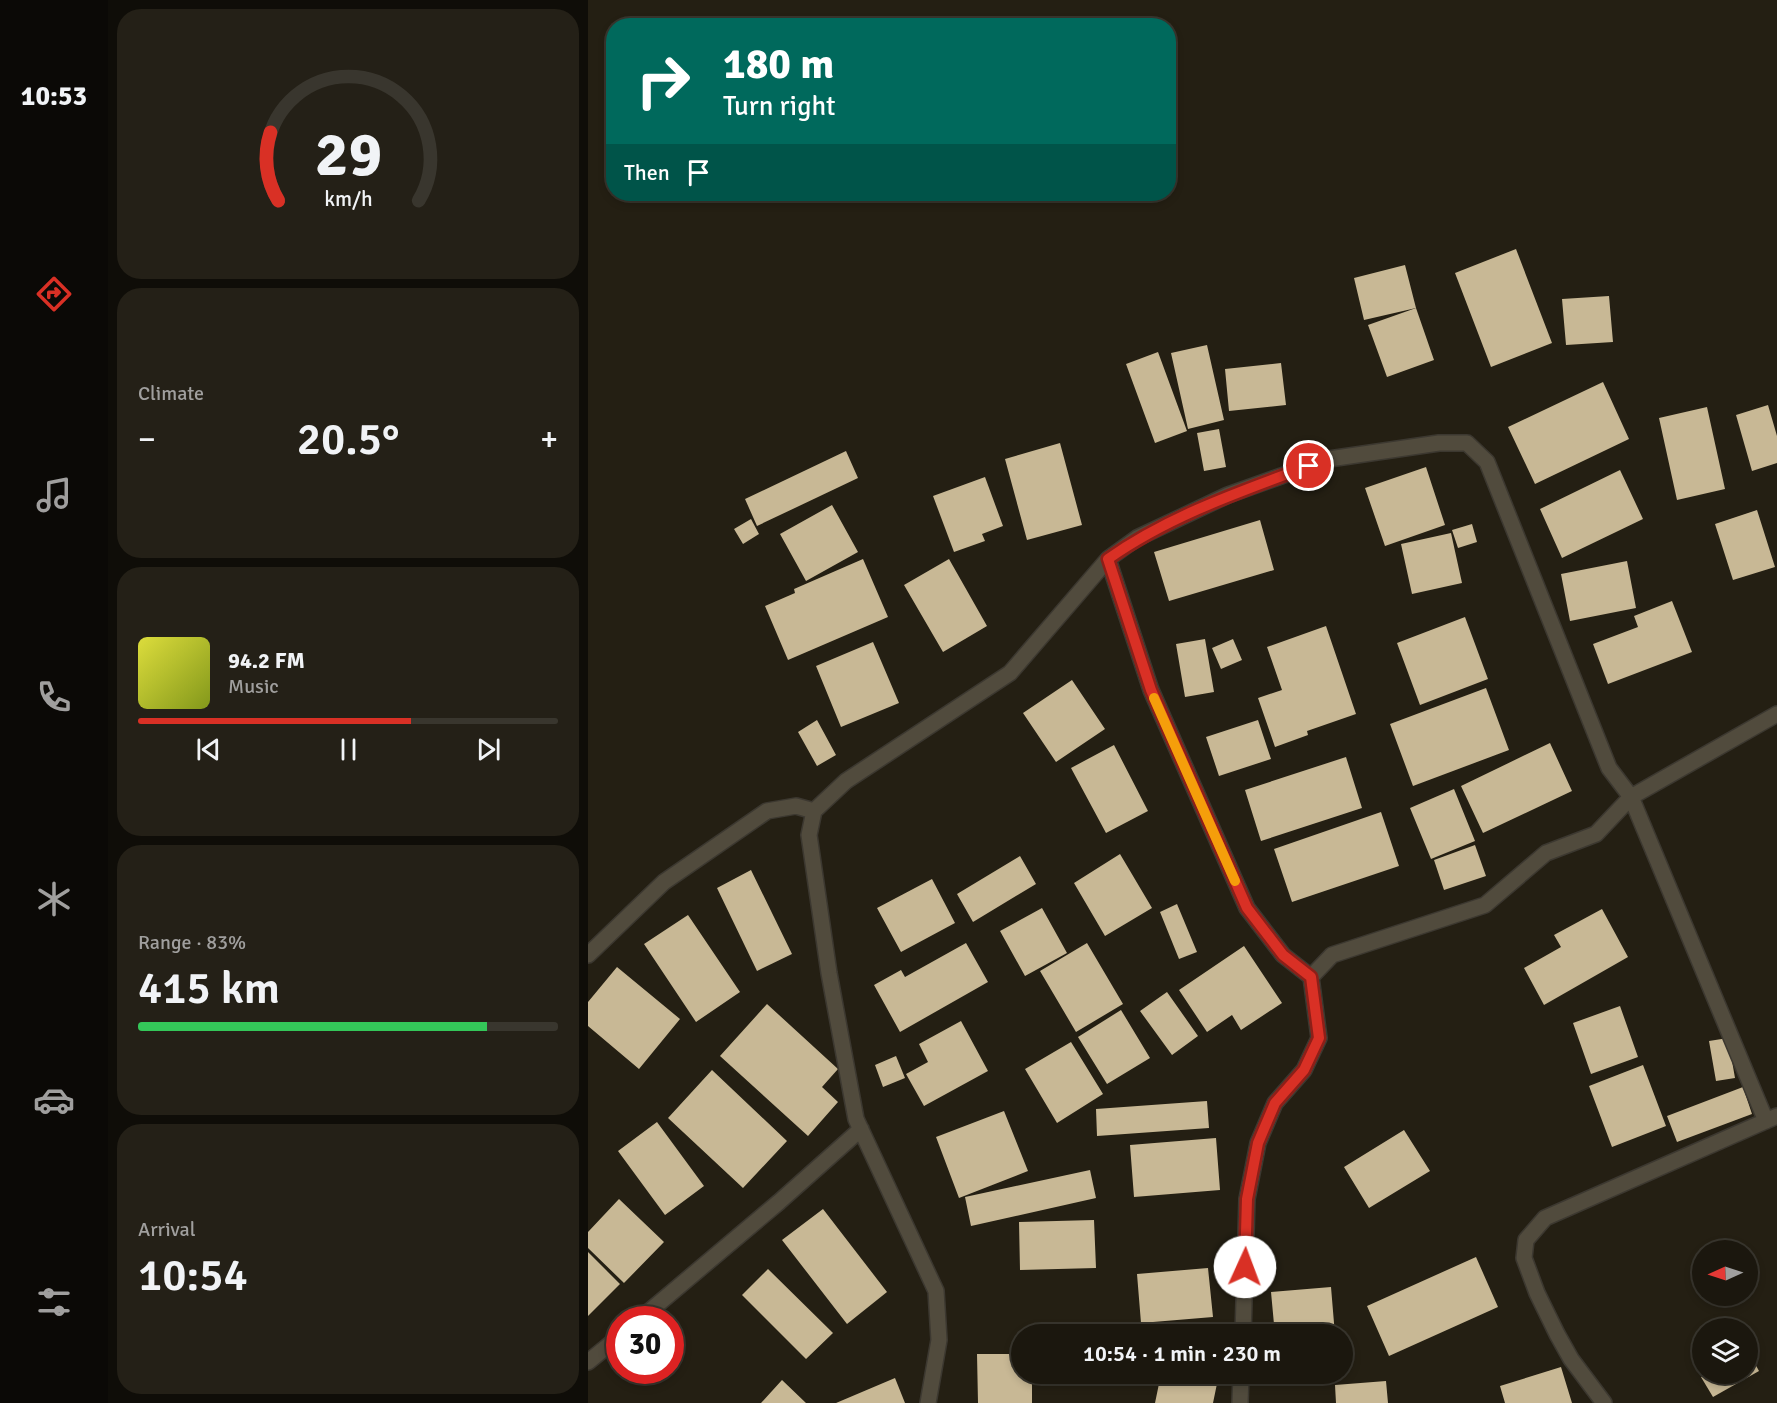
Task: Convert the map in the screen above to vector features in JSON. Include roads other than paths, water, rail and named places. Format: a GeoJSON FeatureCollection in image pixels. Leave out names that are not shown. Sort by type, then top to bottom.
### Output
{"type":"FeatureCollection","features":[{"type":"Feature","properties":{"kind":"street"},"geometry":{"type":"LineString","coordinates":[[928,1403],[939,1340],[936,1291],[856,1119],[829,973],[809,835],[814,811],[846,781],[1010,673],[1108,559],[1137,538],[1228,495],[1329,459],[1439,443],[1467,443],[1487,462],[1609,768],[1632,797],[1772,1119],[1545,1218],[1526,1240],[1524,1258],[1537,1293],[1571,1359],[1604,1403]]}},
{"type":"Feature","properties":{"kind":"street"},"geometry":{"type":"LineString","coordinates":[[1108,559],[1151,690],[1247,908],[1283,955],[1311,977],[1319,1038],[1304,1070],[1275,1103],[1258,1143],[1247,1199],[1243,1324]]}},
{"type":"Feature","properties":{"kind":"street"},"geometry":{"type":"LineString","coordinates":[[1311,977],[1332,955],[1485,905],[1546,853],[1596,834],[1632,797],[1777,714]]}},
{"type":"Feature","properties":{"kind":"street"},"geometry":{"type":"LineString","coordinates":[[588,955],[664,882],[767,811],[796,806],[814,811]]}},
{"type":"Feature","properties":{"kind":"street"},"geometry":{"type":"LineString","coordinates":[[656,1306],[861,1129]]}},
{"type":"Feature","properties":{"kind":"street"},"geometry":{"type":"LineString","coordinates":[[588,1362],[606,1347]]}},
{"type":"Feature","properties":{"kind":"street"},"geometry":{"type":"LineString","coordinates":[[1240,1403],[1241,1384]]}}]}
